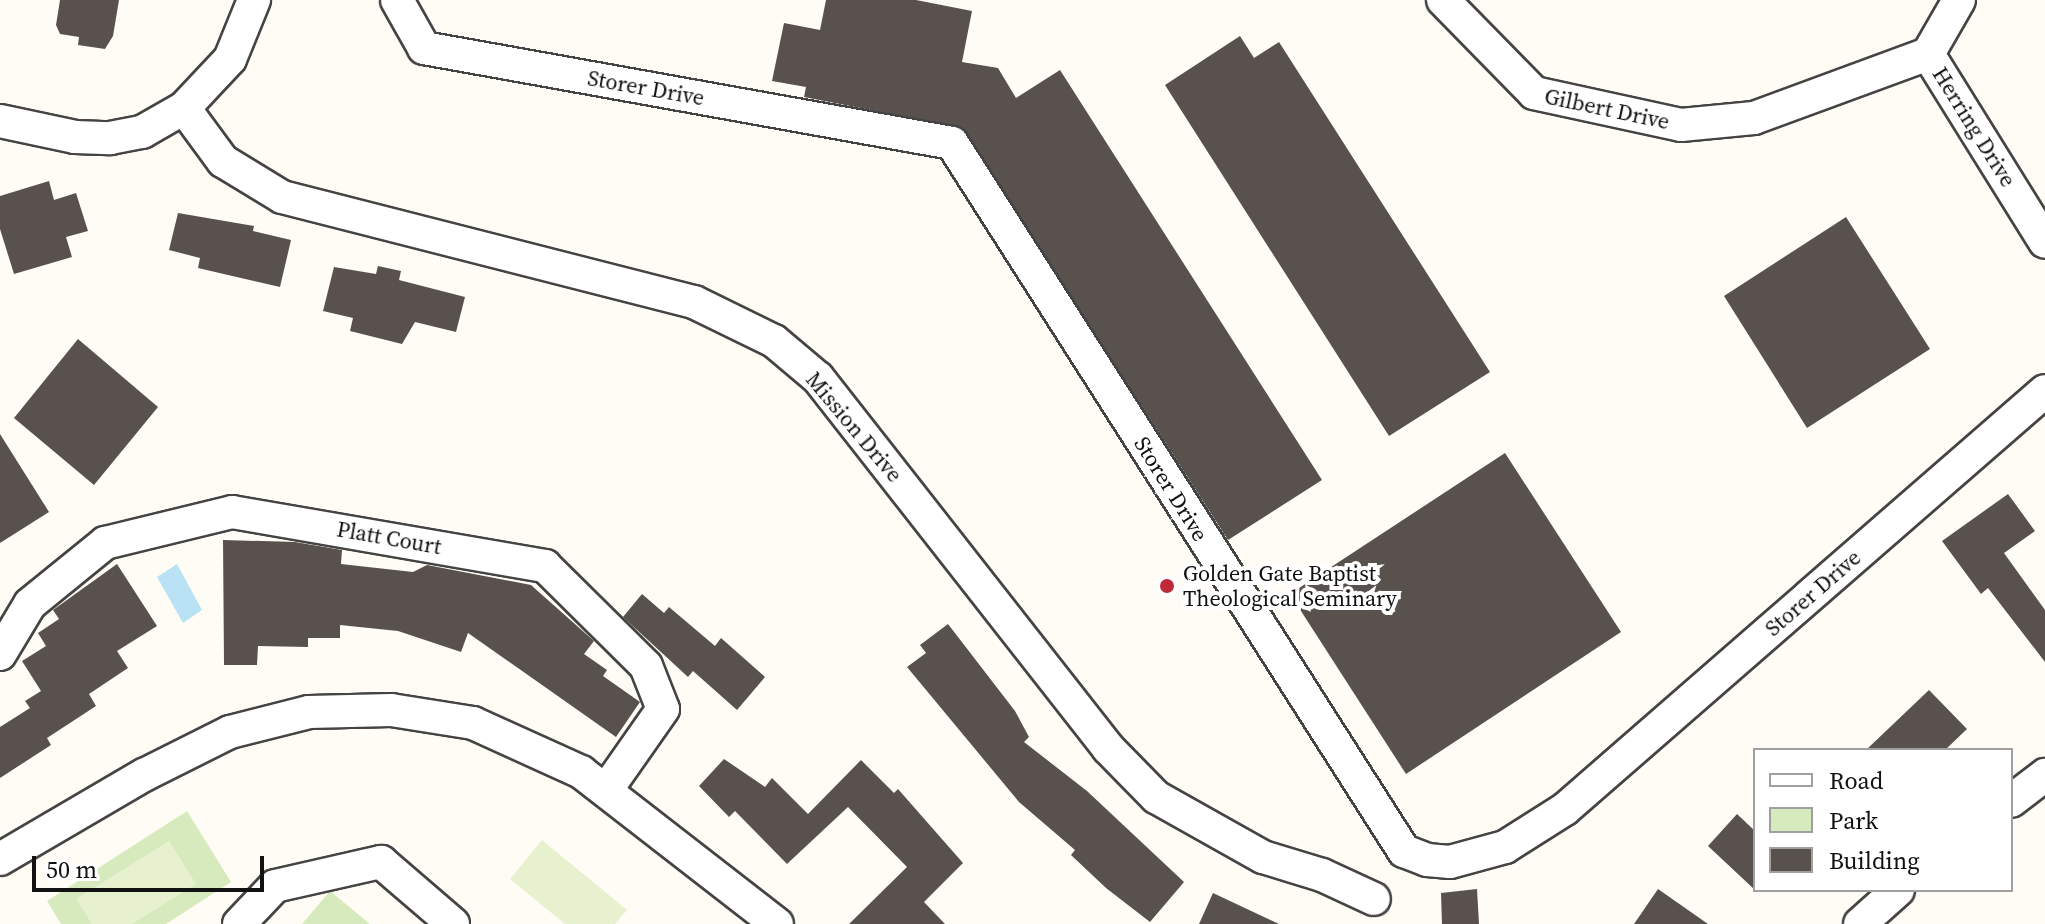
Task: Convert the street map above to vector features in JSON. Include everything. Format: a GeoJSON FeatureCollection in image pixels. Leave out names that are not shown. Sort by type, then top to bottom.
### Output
{"type":"FeatureCollection","features":[{"type":"Feature","properties":{"kind":"street"},"geometry":{"type":"LineString","coordinates":[[0,121],[75,137],[110,138],[142,132],[184,108],[230,59],[254,0]]}},
{"type":"Feature","properties":{"kind":"street","name":"Storer Drive"},"geometry":{"type":"LineString","coordinates":[[397,0],[424,48],[952,143],[1404,851],[1427,860],[1450,862],[1505,847],[1565,809],[2045,391]]}},
{"type":"Feature","properties":{"kind":"street","name":"Gilbert Drive"},"geometry":{"type":"LineString","coordinates":[[1443,0],[1534,93],[1681,125],[1754,118],[1928,54]]}},
{"type":"Feature","properties":{"kind":"street"},"geometry":{"type":"LineString","coordinates":[[1928,54],[1959,0]]}},
{"type":"Feature","properties":{"kind":"street","name":"Herring Drive"},"geometry":{"type":"LineString","coordinates":[[1928,54],[2045,242]]}},
{"type":"Feature","properties":{"kind":"street","name":"Mission Drive"},"geometry":{"type":"LineString","coordinates":[[184,108],[223,161],[282,197],[694,302],[774,341],[818,378],[1108,748],[1156,797],[1263,857],[1322,875],[1374,899]]}},
{"type":"Feature","properties":{"kind":"street","name":"Platt Court"},"geometry":{"type":"LineString","coordinates":[[0,654],[30,604],[105,543],[232,512],[545,566],[646,666],[663,709],[607,789]]}},
{"type":"Feature","properties":{"kind":"street"},"geometry":{"type":"LineString","coordinates":[[0,859],[144,775],[230,732],[309,712],[391,710],[473,723],[551,755],[607,789],[777,924]]}},
{"type":"Feature","properties":{"kind":"street"},"geometry":{"type":"LineString","coordinates":[[2013,799],[2045,775]]}},
{"type":"Feature","properties":{"kind":"street"},"geometry":{"type":"LineString","coordinates":[[239,924],[275,886],[381,862],[453,924]]}},
{"type":"Feature","properties":{"kind":"street"},"geometry":{"type":"LineString","coordinates":[[1862,923],[1896,892]]}},
{"type":"Feature","properties":{"kind":"green space"},"geometry":{"type":"Polygon","coordinates":[[[187,811],[231,882],[166,924],[61,924],[47,901],[187,811]]]}},
{"type":"Feature","properties":{"kind":"green space"},"geometry":{"type":"Polygon","coordinates":[[[542,840],[627,910],[615,924],[565,924],[510,879],[542,840]]]}},
{"type":"Feature","properties":{"kind":"green space"},"geometry":{"type":"Polygon","coordinates":[[[169,841],[196,884],[132,924],[92,924],[76,899],[169,841]]]}},
{"type":"Feature","properties":{"kind":"green space"},"geometry":{"type":"Polygon","coordinates":[[[330,891],[370,924],[302,924],[330,891]]]}},
{"type":"Feature","properties":{"kind":"water"},"geometry":{"type":"Polygon","coordinates":[[[177,564],[202,610],[183,623],[157,577],[177,564]]]}},
{"type":"Feature","properties":{"kind":"building"},"geometry":{"type":"Polygon","coordinates":[[[60,0],[119,0],[113,36],[105,49],[78,45],[79,37],[60,34],[56,25],[60,0]]]}},
{"type":"Feature","properties":{"kind":"building"},"geometry":{"type":"Polygon","coordinates":[[[826,0],[916,0],[972,11],[962,62],[998,68],[1016,98],[1060,70],[1322,480],[1228,540],[963,128],[804,97],[806,87],[772,81],[784,23],[820,30],[826,0]]]}},
{"type":"Feature","properties":{"kind":"building"},"geometry":{"type":"Polygon","coordinates":[[[1240,36],[1254,58],[1279,42],[1490,372],[1389,436],[1165,85],[1240,36]]]}},
{"type":"Feature","properties":{"kind":"building"},"geometry":{"type":"Polygon","coordinates":[[[49,181],[54,200],[76,193],[88,231],[66,237],[72,257],[14,274],[0,229],[0,196],[49,181]]]}},
{"type":"Feature","properties":{"kind":"building"},"geometry":{"type":"Polygon","coordinates":[[[178,213],[254,226],[253,231],[291,240],[280,287],[198,268],[200,258],[169,250],[178,213]]]}},
{"type":"Feature","properties":{"kind":"building"},"geometry":{"type":"Polygon","coordinates":[[[1846,217],[1930,349],[1807,428],[1724,296],[1846,217]]]}},
{"type":"Feature","properties":{"kind":"building"},"geometry":{"type":"Polygon","coordinates":[[[378,266],[401,271],[399,280],[465,297],[456,332],[415,322],[402,344],[350,331],[353,318],[323,311],[334,267],[376,274],[378,266]]]}},
{"type":"Feature","properties":{"kind":"building"},"geometry":{"type":"Polygon","coordinates":[[[78,339],[158,407],[94,485],[14,418],[78,339]]]}},
{"type":"Feature","properties":{"kind":"building"},"geometry":{"type":"Polygon","coordinates":[[[0,434],[49,512],[0,543],[0,434]]]}},
{"type":"Feature","properties":{"kind":"building"},"geometry":{"type":"Polygon","coordinates":[[[1505,453],[1621,632],[1406,774],[1290,594],[1505,453]]]}},
{"type":"Feature","properties":{"kind":"building"},"geometry":{"type":"Polygon","coordinates":[[[2008,494],[2035,531],[2004,553],[2045,610],[2045,662],[1988,588],[1981,594],[1942,541],[2008,494]]]}},
{"type":"Feature","properties":{"kind":"building"},"geometry":{"type":"Polygon","coordinates":[[[223,540],[295,542],[342,550],[341,564],[413,572],[427,565],[531,585],[594,641],[584,654],[607,670],[603,676],[640,702],[616,737],[468,633],[461,652],[398,631],[340,625],[340,638],[308,638],[308,647],[258,646],[257,665],[224,665],[223,540]]]}},
{"type":"Feature","properties":{"kind":"building"},"geometry":{"type":"Polygon","coordinates":[[[117,564],[157,626],[117,651],[128,668],[89,694],[96,706],[47,738],[51,745],[0,778],[0,727],[30,708],[25,701],[41,691],[22,661],[46,646],[38,633],[59,619],[53,610],[117,564]]]}},
{"type":"Feature","properties":{"kind":"building"},"geometry":{"type":"Polygon","coordinates":[[[642,594],[664,613],[669,607],[715,646],[721,638],[765,677],[737,710],[693,671],[688,677],[623,617],[642,594]]]}},
{"type":"Feature","properties":{"kind":"building"},"geometry":{"type":"Polygon","coordinates":[[[948,624],[1015,711],[1029,737],[1024,742],[1087,791],[1184,882],[1150,922],[1106,888],[1071,855],[1075,850],[1019,802],[907,667],[926,653],[920,645],[948,624]]]}},
{"type":"Feature","properties":{"kind":"building"},"geometry":{"type":"Polygon","coordinates":[[[1929,690],[1967,729],[1947,748],[1868,748],[1929,690]]]}},
{"type":"Feature","properties":{"kind":"building"},"geometry":{"type":"Polygon","coordinates":[[[724,759],[765,787],[772,778],[808,814],[861,760],[894,793],[898,789],[963,863],[924,902],[945,924],[849,924],[907,867],[848,807],[787,864],[735,811],[729,817],[699,786],[724,759]]]}},
{"type":"Feature","properties":{"kind":"building"},"geometry":{"type":"Polygon","coordinates":[[[1737,814],[1753,829],[1753,888],[1708,846],[1737,814]]]}},
{"type":"Feature","properties":{"kind":"building"},"geometry":{"type":"Polygon","coordinates":[[[1477,889],[1479,924],[1442,924],[1441,893],[1477,889]]]}},
{"type":"Feature","properties":{"kind":"building"},"geometry":{"type":"Polygon","coordinates":[[[1658,889],[1708,924],[1634,924],[1658,889]]]}},
{"type":"Feature","properties":{"kind":"building"},"geometry":{"type":"Polygon","coordinates":[[[1213,893],[1279,924],[1199,924],[1213,893]]]}},
{"type":"Feature","properties":{"kind":"place","name":"Golden Gate Baptist Theological Seminary"},"geometry":{"type":"Point","coordinates":[1167,586]}}]}
